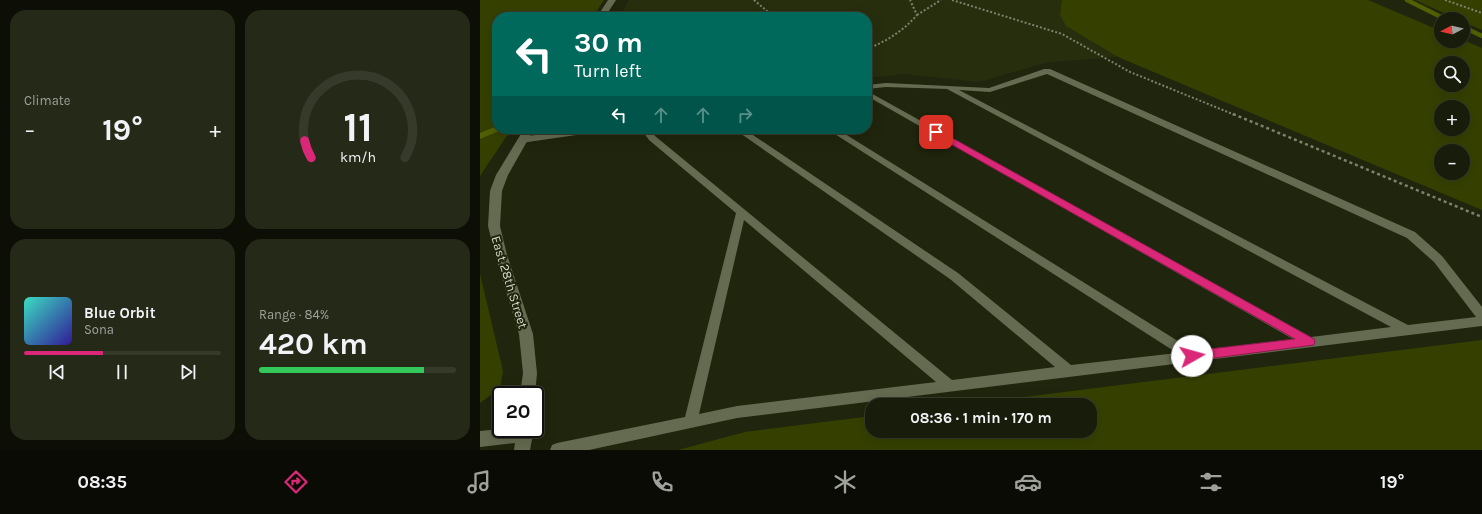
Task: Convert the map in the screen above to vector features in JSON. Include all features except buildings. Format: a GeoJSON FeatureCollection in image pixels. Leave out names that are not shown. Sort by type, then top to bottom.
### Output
{"type":"FeatureCollection","features":[{"type":"Feature","properties":{"kind":"street"},"geometry":{"type":"LineString","coordinates":[[604,12],[612,0]]}},
{"type":"Feature","properties":{"kind":"street","name":"East 28th Street"},"geometry":{"type":"LineString","coordinates":[[525,134],[502,175],[496,191],[494,226],[501,255],[526,334],[530,373],[529,386]]}},
{"type":"Feature","properties":{"kind":"street"},"geometry":{"type":"LineString","coordinates":[[480,439],[492,437]]}},
{"type":"Feature","properties":{"kind":"street"},"geometry":{"type":"LineString","coordinates":[[522,450],[525,438]]}},
{"type":"Feature","properties":{"kind":"lane"},"geometry":{"type":"LineString","coordinates":[[872,86],[886,85],[990,90],[1047,71],[1411,235],[1438,259],[1482,316]]}},
{"type":"Feature","properties":{"kind":"lane"},"geometry":{"type":"LineString","coordinates":[[947,87],[1407,330]]}},
{"type":"Feature","properties":{"kind":"lane"},"geometry":{"type":"LineString","coordinates":[[872,96],[1310,342]]}},
{"type":"Feature","properties":{"kind":"lane"},"geometry":{"type":"LineString","coordinates":[[521,140],[562,134]]}},
{"type":"Feature","properties":{"kind":"lane"},"geometry":{"type":"LineString","coordinates":[[649,134],[949,385]]}},
{"type":"Feature","properties":{"kind":"lane"},"geometry":{"type":"LineString","coordinates":[[745,134],[954,276],[1069,371]]}},
{"type":"Feature","properties":{"kind":"lane"},"geometry":{"type":"LineString","coordinates":[[839,134],[1192,356]]}},
{"type":"Feature","properties":{"kind":"lane"},"geometry":{"type":"LineString","coordinates":[[690,422],[741,212]]}},
{"type":"Feature","properties":{"kind":"lane"},"geometry":{"type":"LineString","coordinates":[[557,450],[737,412],[1482,321]]}},
{"type":"Feature","properties":{"kind":"path"},"geometry":{"type":"LineString","coordinates":[[754,0],[768,12]]}},
{"type":"Feature","properties":{"kind":"path"},"geometry":{"type":"LineString","coordinates":[[910,0],[917,15]]}},
{"type":"Feature","properties":{"kind":"path"},"geometry":{"type":"LineString","coordinates":[[872,47],[899,34],[917,15],[941,0]]}},
{"type":"Feature","properties":{"kind":"path"},"geometry":{"type":"LineString","coordinates":[[952,0],[1062,34],[1130,72],[1482,217]]}},
{"type":"Feature","properties":{"kind":"path"},"geometry":{"type":"LineString","coordinates":[[1445,0],[1482,13]]}},
{"type":"Feature","properties":{"kind":"shaded area"},"geometry":{"type":"Polygon","coordinates":[[[629,0],[1062,0],[1060,15],[1066,26],[1118,57],[1049,62],[979,82],[904,74],[872,77],[872,12],[622,12],[629,0]]]}},
{"type":"Feature","properties":{"kind":"green space"},"geometry":{"type":"Polygon","coordinates":[[[480,0],[604,0],[596,12],[492,12],[492,128],[480,134],[480,0]]]}},
{"type":"Feature","properties":{"kind":"green space"},"geometry":{"type":"Polygon","coordinates":[[[1062,0],[1368,0],[1434,28],[1434,48],[1470,48],[1470,43],[1482,48],[1482,210],[1118,57],[1066,26],[1060,15],[1062,0]]]}},
{"type":"Feature","properties":{"kind":"green space"},"geometry":{"type":"Polygon","coordinates":[[[1415,0],[1482,0],[1482,30],[1470,25],[1470,12],[1442,12],[1415,0]]]}},
{"type":"Feature","properties":{"kind":"green space"},"geometry":{"type":"Polygon","coordinates":[[[492,132],[492,134],[509,134],[480,176],[480,137],[492,132]]]}},
{"type":"Feature","properties":{"kind":"green space"},"geometry":{"type":"Polygon","coordinates":[[[480,274],[503,371],[500,386],[492,386],[492,394],[480,403],[480,274]]]}},
{"type":"Feature","properties":{"kind":"green space"},"geometry":{"type":"Polygon","coordinates":[[[1482,340],[1482,450],[678,450],[745,432],[865,417],[865,438],[1097,438],[1097,398],[1015,398],[1482,340]]]}},
{"type":"Feature","properties":{"kind":"waterway"},"geometry":{"type":"LineString","coordinates":[[1407,0],[1434,14]]}},
{"type":"Feature","properties":{"kind":"waterway"},"geometry":{"type":"LineString","coordinates":[[1470,30],[1482,36]]}},
{"type":"Feature","properties":{"kind":"waterway"},"geometry":{"type":"LineString","coordinates":[[480,136],[492,131]]}},
{"type":"Feature","properties":{"kind":"route"},"geometry":{"type":"LineString","coordinates":[[936,132],[1310,342],[1192,356]]}}]}
